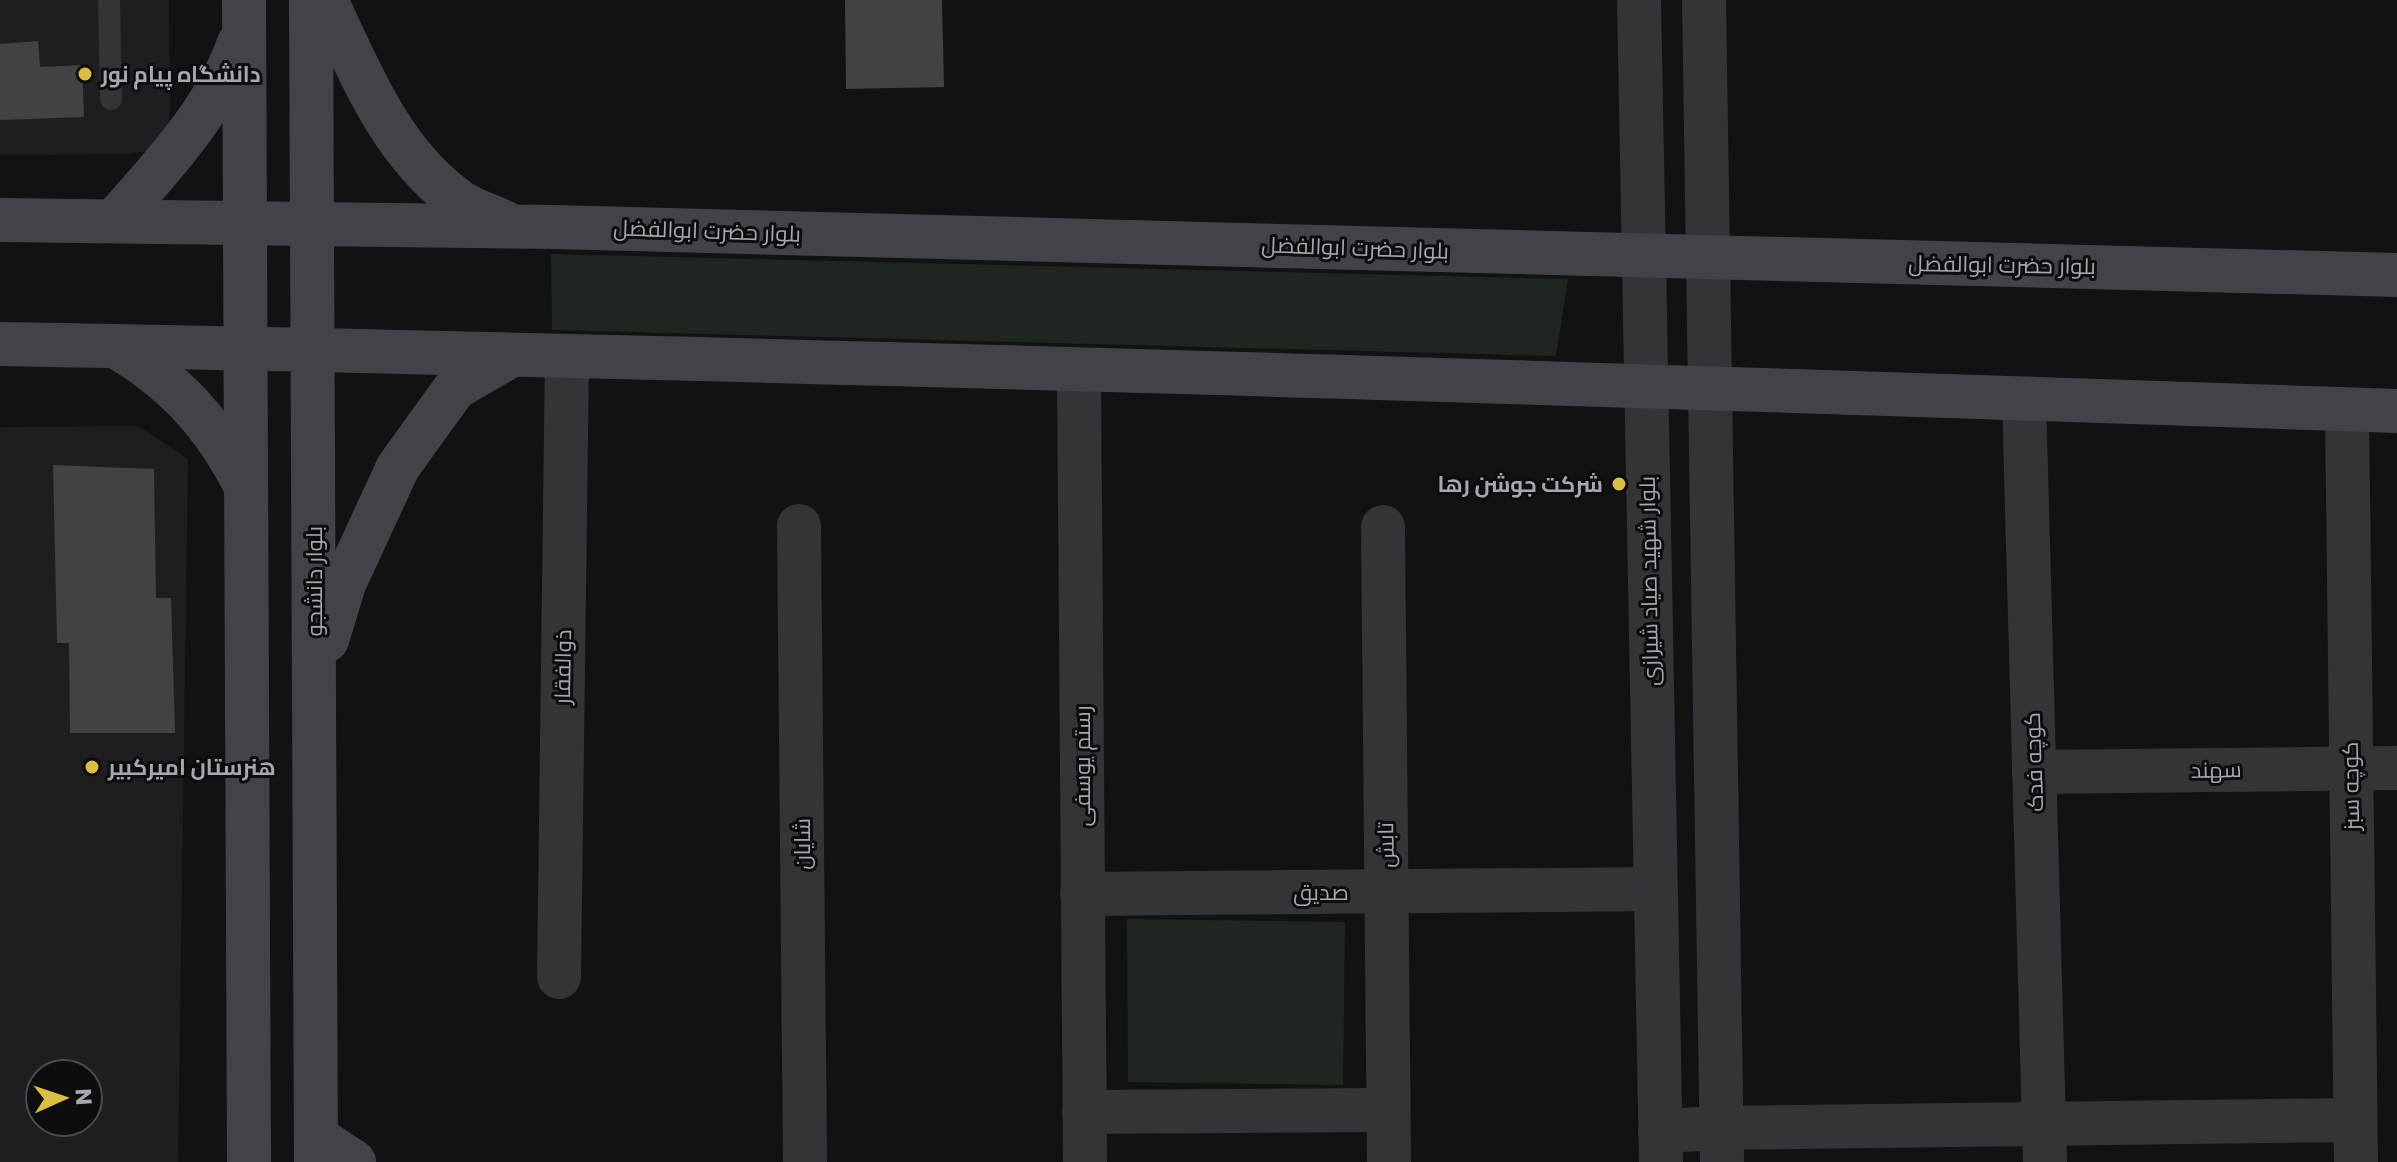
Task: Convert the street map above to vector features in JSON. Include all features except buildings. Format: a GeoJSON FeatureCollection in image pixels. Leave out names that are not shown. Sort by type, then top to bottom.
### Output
{"type":"FeatureCollection","features":[{"type":"Feature","properties":{"kind":"main road","name":"بلوار دانشجو"},"geometry":{"type":"LineString","coordinates":[[311,0],[316,1149]]}},
{"type":"Feature","properties":{"kind":"main road"},"geometry":{"type":"LineString","coordinates":[[326,0],[366,86],[412,159],[456,200],[514,226]]}},
{"type":"Feature","properties":{"kind":"main road"},"geometry":{"type":"LineString","coordinates":[[114,221],[160,169],[217,89],[237,50],[244,15]]}},
{"type":"Feature","properties":{"kind":"main road"},"geometry":{"type":"LineString","coordinates":[[244,15],[249,1162]]}},
{"type":"Feature","properties":{"kind":"main road","name":"بلوار حضرت ابوالفضل"},"geometry":{"type":"LineString","coordinates":[[0,220],[514,226],[2397,275]]}},
{"type":"Feature","properties":{"kind":"main road"},"geometry":{"type":"LineString","coordinates":[[0,344],[512,354],[1646,385],[2397,411]]}},
{"type":"Feature","properties":{"kind":"main road"},"geometry":{"type":"LineString","coordinates":[[115,346],[162,377],[197,411],[228,452],[246,487]]}},
{"type":"Feature","properties":{"kind":"main road"},"geometry":{"type":"LineString","coordinates":[[314,681],[344,584],[398,467],[455,388],[512,354]]}},
{"type":"Feature","properties":{"kind":"main road"},"geometry":{"type":"LineString","coordinates":[[316,1149],[354,1162]]}},
{"type":"Feature","properties":{"kind":"street","name":"بلوار شهید صیاد شیرازی"},"geometry":{"type":"LineString","coordinates":[[1639,0],[1661,1146]]}},
{"type":"Feature","properties":{"kind":"street"},"geometry":{"type":"LineString","coordinates":[[1704,0],[1722,1145]]}},
{"type":"Feature","properties":{"kind":"street","name":"ذوالفقار"},"geometry":{"type":"LineString","coordinates":[[559,977],[567,356]]}},
{"type":"Feature","properties":{"kind":"street","name":"رستم یوسفی"},"geometry":{"type":"LineString","coordinates":[[1079,371],[1085,1162]]}},
{"type":"Feature","properties":{"kind":"street","name":"کوچه فدک"},"geometry":{"type":"LineString","coordinates":[[2024,399],[2044,1143]]}},
{"type":"Feature","properties":{"kind":"street","name":"کوچه سبز"},"geometry":{"type":"LineString","coordinates":[[2347,410],[2356,1141]]}},
{"type":"Feature","properties":{"kind":"street","name":"شایان"},"geometry":{"type":"LineString","coordinates":[[799,526],[805,1162]]}},
{"type":"Feature","properties":{"kind":"street","name":"تابش"},"geometry":{"type":"LineString","coordinates":[[1383,527],[1389,1162]]}},
{"type":"Feature","properties":{"kind":"street","name":"سهند"},"geometry":{"type":"LineString","coordinates":[[2034,772],[2397,768]]}},
{"type":"Feature","properties":{"kind":"street","name":"صدیق"},"geometry":{"type":"LineString","coordinates":[[1082,894],[1655,889]]}},
{"type":"Feature","properties":{"kind":"street"},"geometry":{"type":"LineString","coordinates":[[1084,1112],[1388,1110]]}},
{"type":"Feature","properties":{"kind":"street"},"geometry":{"type":"LineString","coordinates":[[1661,1146],[2356,1141]]}},
{"type":"Feature","properties":{"kind":"lane"},"geometry":{"type":"LineString","coordinates":[[109,0],[111,99]]}},
{"type":"Feature","properties":{"kind":"shaded area","name":"دانشگاه پیام نور"},"geometry":{"type":"Polygon","coordinates":[[[0,0],[169,0],[170,148],[125,154],[0,155],[0,0]]]}},
{"type":"Feature","properties":{"kind":"shaded area"},"geometry":{"type":"Polygon","coordinates":[[[551,254],[1568,279],[1556,356],[552,330],[551,254]]]}},
{"type":"Feature","properties":{"kind":"shaded area","name":"هنرستان امیرکبیر"},"geometry":{"type":"Polygon","coordinates":[[[138,426],[188,459],[178,1162],[0,1162],[0,427],[138,426]]]}},
{"type":"Feature","properties":{"kind":"shaded area"},"geometry":{"type":"Polygon","coordinates":[[[1127,919],[1345,922],[1343,1085],[1128,1082],[1127,919]]]}},
{"type":"Feature","properties":{"kind":"place","name":"دانشگاه پیام نور"},"geometry":{"type":"Point","coordinates":[85,74]}},
{"type":"Feature","properties":{"kind":"place","name":"شرکت جوشن رها"},"geometry":{"type":"Point","coordinates":[1619,484]}},
{"type":"Feature","properties":{"kind":"place","name":"هنرستان امیرکبیر"},"geometry":{"type":"Point","coordinates":[92,767]}}]}
